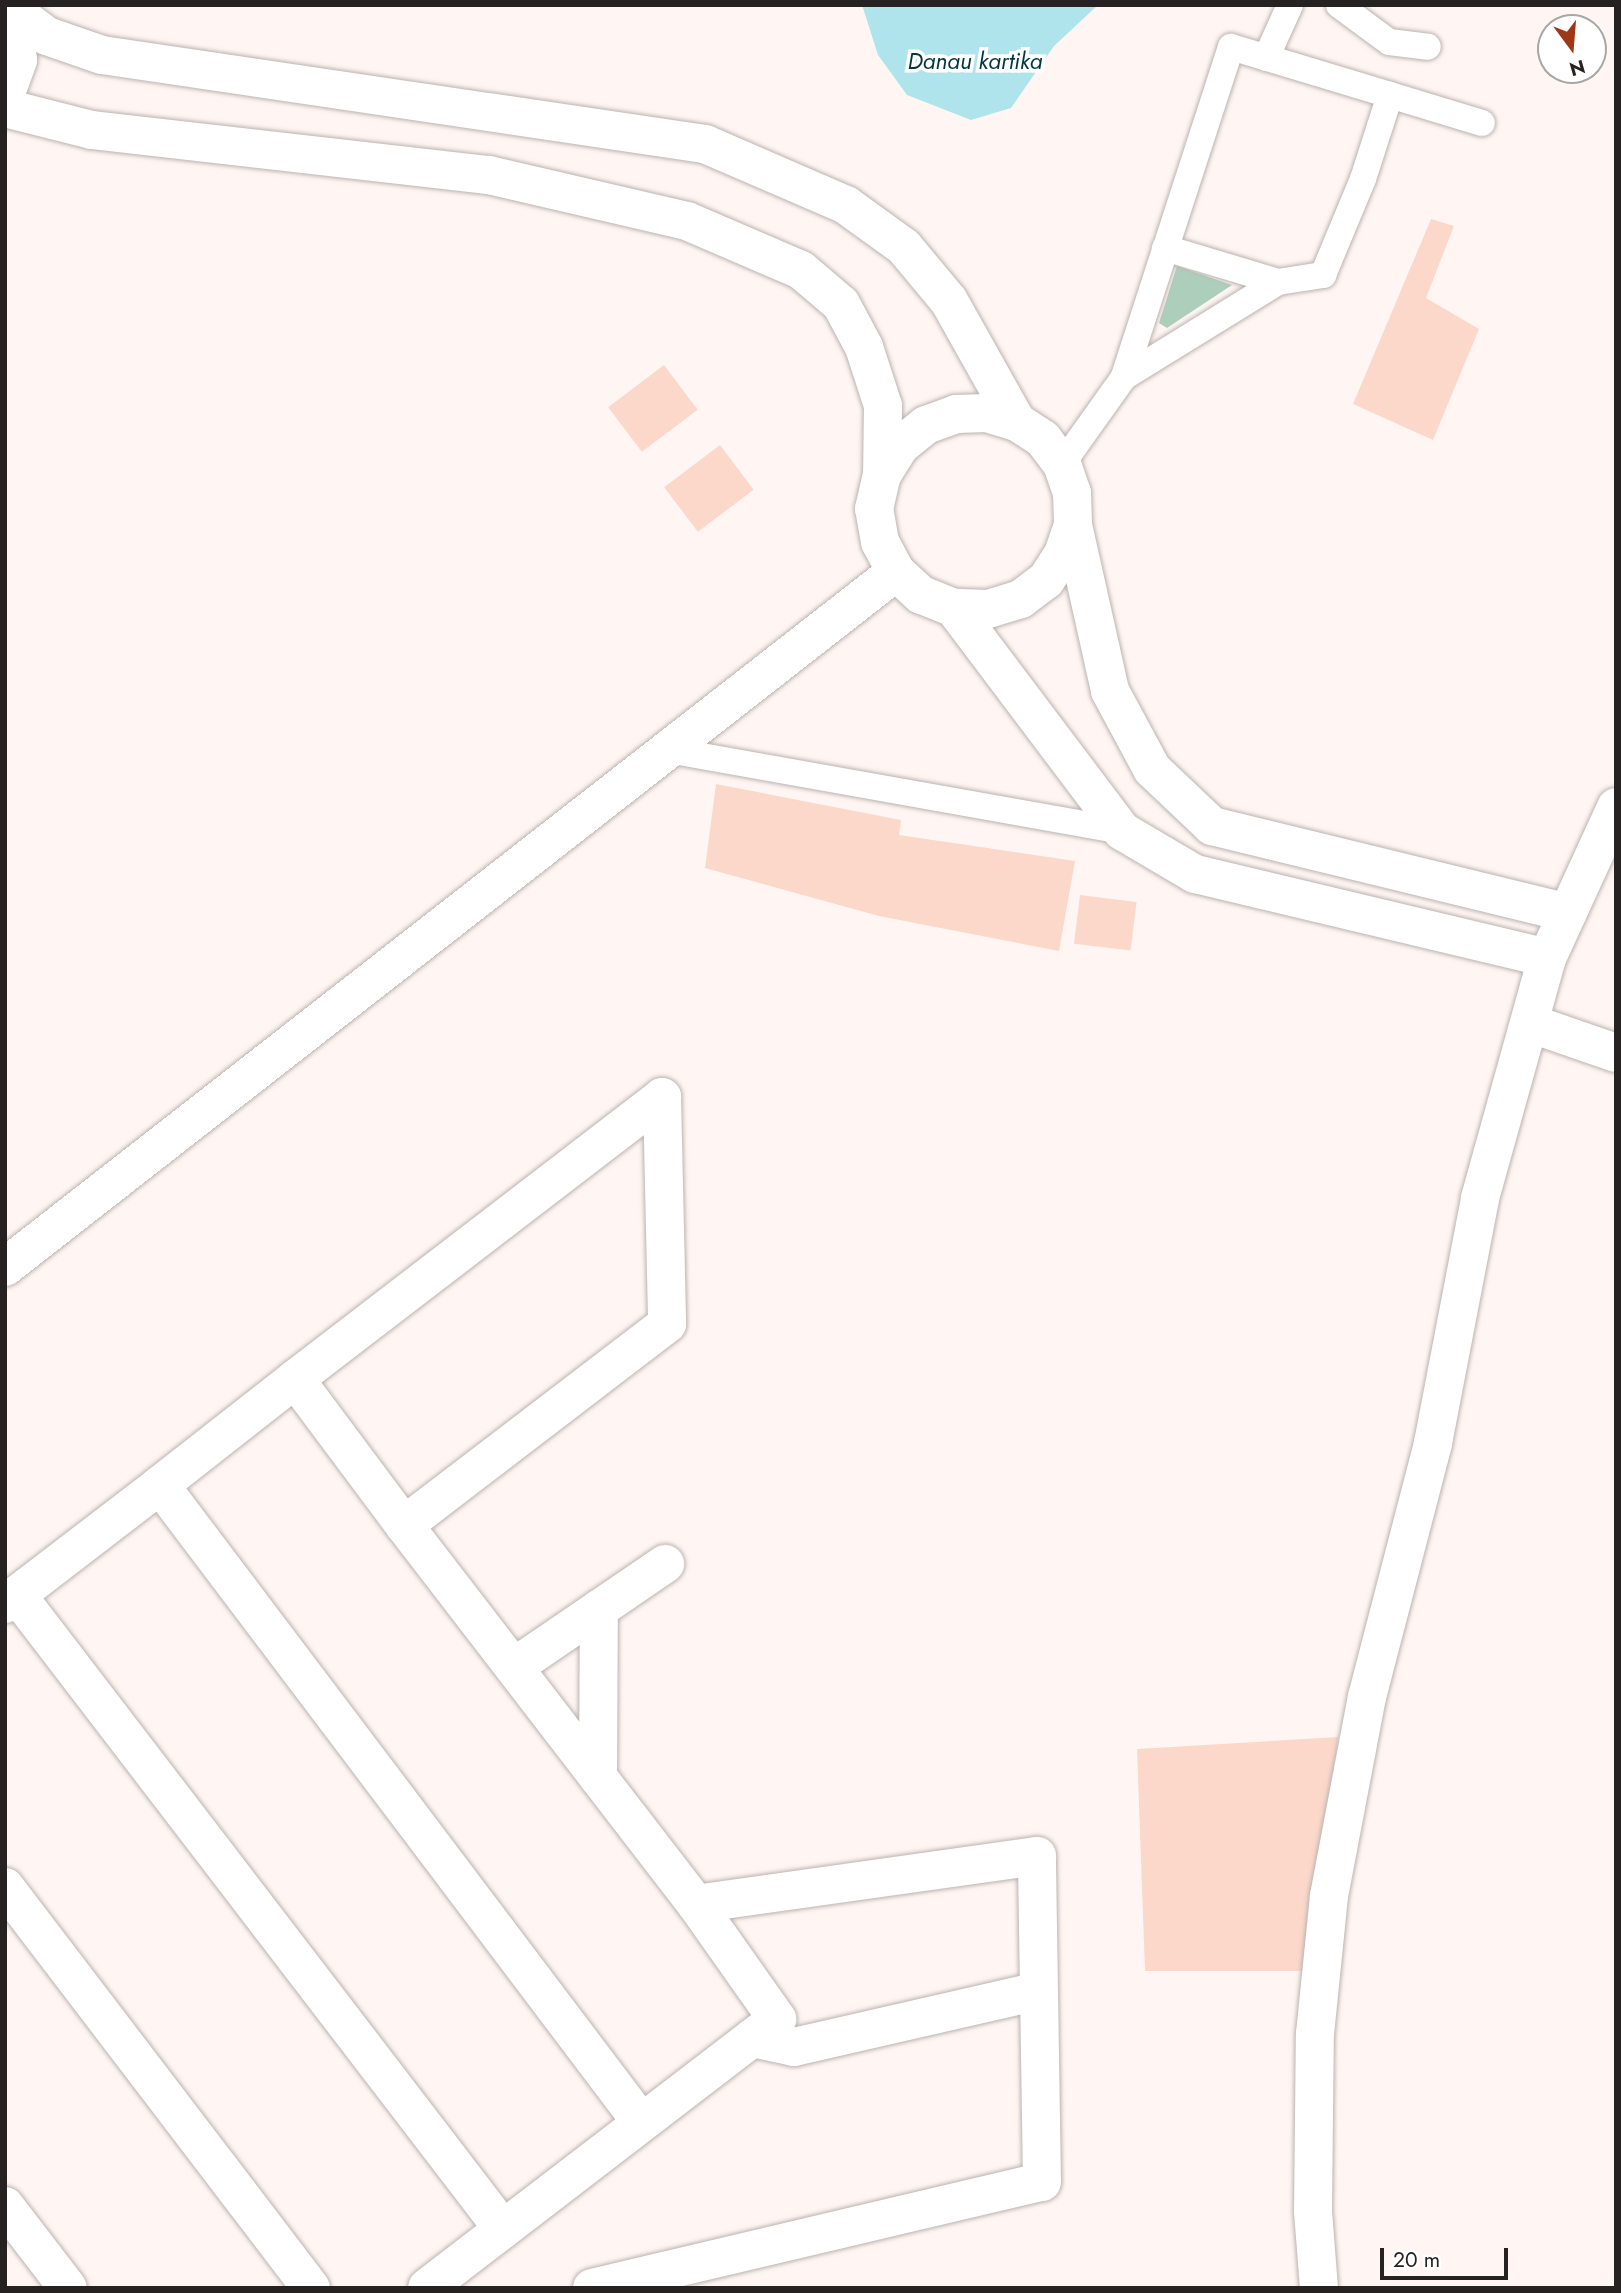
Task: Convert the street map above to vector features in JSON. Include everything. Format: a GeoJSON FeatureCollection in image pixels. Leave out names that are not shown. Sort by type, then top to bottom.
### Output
{"type":"FeatureCollection","features":[{"type":"Feature","properties":{"kind":"street"},"geometry":{"type":"LineString","coordinates":[[5,96],[18,60],[13,9]]}},
{"type":"Feature","properties":{"kind":"street"},"geometry":{"type":"LineString","coordinates":[[13,9],[47,36],[102,55],[705,144],[846,205],[904,247],[949,302],[1017,422]]}},
{"type":"Feature","properties":{"kind":"street"},"geometry":{"type":"LineString","coordinates":[[5,108],[92,131],[489,175],[687,221],[802,270],[841,304],[864,347],[883,406],[882,475],[874,509],[880,542],[896,572],[921,595],[954,608],[988,609],[1021,599],[1045,580],[1063,554],[1073,525]]}},
{"type":"Feature","properties":{"kind":"street"},"geometry":{"type":"LineString","coordinates":[[882,475],[900,446],[926,425],[956,414],[987,413],[1017,422],[1043,439],[1062,464],[1072,493],[1073,525],[1110,691],[1152,769],[1212,826],[1568,913]]}},
{"type":"Feature","properties":{"kind":"street"},"geometry":{"type":"LineString","coordinates":[[5,1267],[896,572]]}},
{"type":"Feature","properties":{"kind":"street"},"geometry":{"type":"LineString","coordinates":[[954,608],[1122,831],[1195,874],[1546,958]]}},
{"type":"Feature","properties":{"kind":"street"},"geometry":{"type":"LineString","coordinates":[[1319,2288],[1313,2211],[1315,2034],[1329,1896],[1367,1697],[1433,1443],[1480,1198],[1532,1024],[1546,958],[1616,807]]}},
{"type":"Feature","properties":{"kind":"street"},"geometry":{"type":"LineString","coordinates":[[1532,1024],[1616,1053]]}},
{"type":"Feature","properties":{"kind":"street"},"geometry":{"type":"LineString","coordinates":[[404,1525],[667,1324],[662,1097],[11,1600],[503,2229]]}},
{"type":"Feature","properties":{"kind":"street"},"geometry":{"type":"LineString","coordinates":[[295,1379],[404,1525],[696,1903],[776,2019],[426,2288]]}},
{"type":"Feature","properties":{"kind":"street"},"geometry":{"type":"LineString","coordinates":[[160,1485],[641,2122]]}},
{"type":"Feature","properties":{"kind":"street"},"geometry":{"type":"LineString","coordinates":[[514,1667],[665,1564]]}},
{"type":"Feature","properties":{"kind":"street"},"geometry":{"type":"LineString","coordinates":[[598,1609],[598,1777]]}},
{"type":"Feature","properties":{"kind":"street"},"geometry":{"type":"LineString","coordinates":[[592,2288],[1042,2182],[1037,1856],[696,1903]]}},
{"type":"Feature","properties":{"kind":"street"},"geometry":{"type":"LineString","coordinates":[[5,1887],[311,2288]]}},
{"type":"Feature","properties":{"kind":"street"},"geometry":{"type":"LineString","coordinates":[[752,2038],[793,2047],[1039,1991]]}},
{"type":"Feature","properties":{"kind":"street"},"geometry":{"type":"LineString","coordinates":[[5,2206],[68,2288]]}},
{"type":"Feature","properties":{"kind":"lane"},"geometry":{"type":"LineString","coordinates":[[1266,58],[1290,5]]}},
{"type":"Feature","properties":{"kind":"lane"},"geometry":{"type":"LineString","coordinates":[[1339,5],[1389,42],[1428,47]]}},
{"type":"Feature","properties":{"kind":"lane"},"geometry":{"type":"LineString","coordinates":[[1062,464],[1124,377],[1231,47],[1482,123]]}},
{"type":"Feature","properties":{"kind":"lane"},"geometry":{"type":"LineString","coordinates":[[1124,377],[1278,282],[1323,275],[1363,179],[1390,95]]}},
{"type":"Feature","properties":{"kind":"lane"},"geometry":{"type":"LineString","coordinates":[[1165,248],[1278,282]]}},
{"type":"Feature","properties":{"kind":"lane"},"geometry":{"type":"LineString","coordinates":[[668,750],[1122,831]]}},
{"type":"Feature","properties":{"kind":"green space"},"geometry":{"type":"Polygon","coordinates":[[[1177,266],[1232,285],[1167,328],[1159,323],[1177,266]]]}},
{"type":"Feature","properties":{"kind":"water","name":"Danau kartika"},"geometry":{"type":"Polygon","coordinates":[[[862,5],[1098,5],[1054,46],[1011,108],[971,120],[907,95],[878,55],[862,5]]]}},
{"type":"Feature","properties":{"kind":"building"},"geometry":{"type":"Polygon","coordinates":[[[1431,219],[1454,226],[1426,298],[1479,329],[1433,440],[1353,404],[1431,219]]]}},
{"type":"Feature","properties":{"kind":"building"},"geometry":{"type":"Polygon","coordinates":[[[664,365],[698,410],[642,452],[608,407],[664,365]]]}},
{"type":"Feature","properties":{"kind":"building"},"geometry":{"type":"Polygon","coordinates":[[[720,445],[754,490],[698,532],[664,487],[720,445]]]}},
{"type":"Feature","properties":{"kind":"building"},"geometry":{"type":"Polygon","coordinates":[[[716,784],[901,820],[899,835],[1075,861],[1059,951],[879,916],[705,868],[716,784]]]}},
{"type":"Feature","properties":{"kind":"building"},"geometry":{"type":"Polygon","coordinates":[[[1080,895],[1137,902],[1131,951],[1074,944],[1080,895]]]}},
{"type":"Feature","properties":{"kind":"building"},"geometry":{"type":"Polygon","coordinates":[[[1338,1737],[1311,1971],[1145,1971],[1137,1749],[1338,1737]]]}}]}
